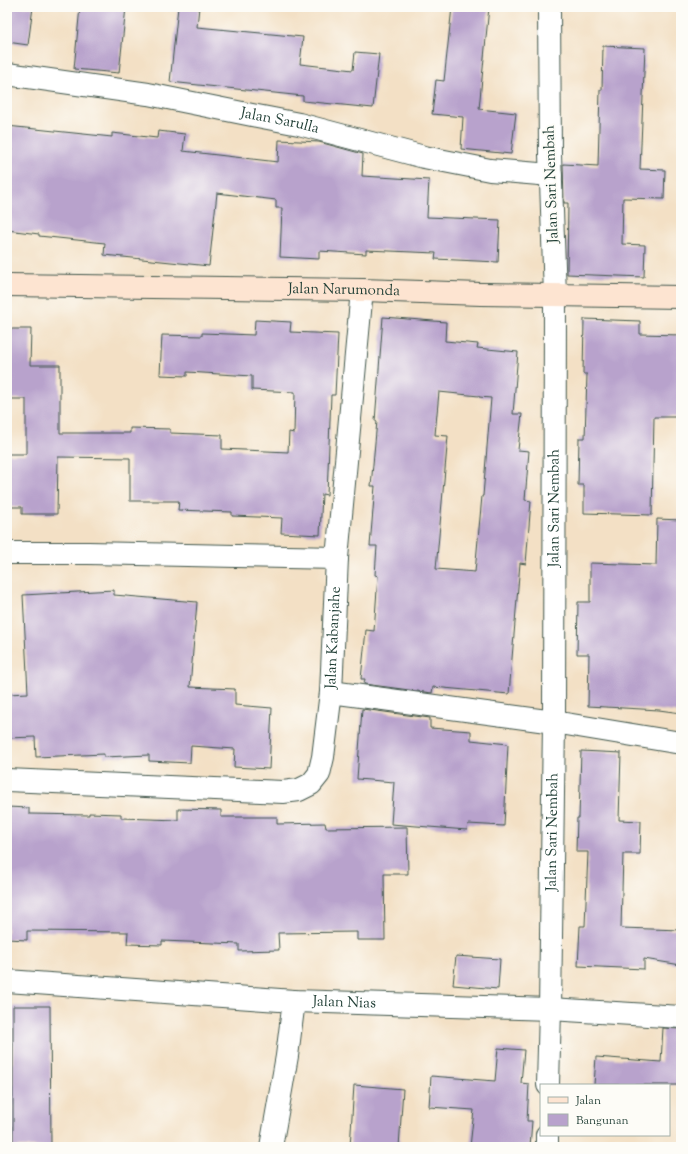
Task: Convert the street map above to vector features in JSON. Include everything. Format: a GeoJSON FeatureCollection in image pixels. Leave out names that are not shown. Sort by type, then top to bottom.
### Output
{"type":"FeatureCollection","features":[{"type":"Feature","properties":{"kind":"street","name":"Jalan Sari Nembah"},"geometry":{"type":"LineString","coordinates":[[548,1084],[554,722],[555,295],[551,175],[549,7]]}},
{"type":"Feature","properties":{"kind":"street","name":"Jalan Sarulla"},"geometry":{"type":"LineString","coordinates":[[7,74],[148,94],[260,116],[299,124],[424,157],[490,170],[551,175]]}},
{"type":"Feature","properties":{"kind":"street","name":"Jalan Narumonda"},"geometry":{"type":"LineString","coordinates":[[7,285],[362,290],[681,297]]}},
{"type":"Feature","properties":{"kind":"street","name":"Jalan Kabanjahe"},"geometry":{"type":"LineString","coordinates":[[362,290],[336,558],[331,692],[554,722],[681,743]]}},
{"type":"Feature","properties":{"kind":"street"},"geometry":{"type":"LineString","coordinates":[[7,553],[96,553],[336,558]]}},
{"type":"Feature","properties":{"kind":"street"},"geometry":{"type":"LineString","coordinates":[[7,780],[283,792],[299,790],[311,784],[319,774],[323,757],[331,692]]}},
{"type":"Feature","properties":{"kind":"street","name":"Jalan Nias"},"geometry":{"type":"LineString","coordinates":[[7,981],[294,1001],[550,1009],[681,1017]]}},
{"type":"Feature","properties":{"kind":"street"},"geometry":{"type":"LineString","coordinates":[[271,1147],[287,1056],[294,1001]]}},
{"type":"Feature","properties":{"kind":"street"},"geometry":{"type":"LineString","coordinates":[[547,1136],[547,1147]]}},
{"type":"Feature","properties":{"kind":"building"},"geometry":{"type":"Polygon","coordinates":[[[7,7],[33,7],[28,45],[7,42],[7,7]]]}},
{"type":"Feature","properties":{"kind":"building"},"geometry":{"type":"Polygon","coordinates":[[[80,7],[126,7],[119,73],[74,69],[80,7]]]}},
{"type":"Feature","properties":{"kind":"building"},"geometry":{"type":"Polygon","coordinates":[[[178,7],[199,7],[197,27],[303,37],[300,64],[353,70],[355,52],[379,54],[373,108],[303,101],[303,96],[170,82],[178,7]]]}},
{"type":"Feature","properties":{"kind":"building"},"geometry":{"type":"Polygon","coordinates":[[[452,7],[489,7],[479,109],[516,113],[511,154],[461,149],[463,117],[432,114],[436,80],[444,81],[452,7]]]}},
{"type":"Feature","properties":{"kind":"building"},"geometry":{"type":"Polygon","coordinates":[[[603,46],[645,48],[640,169],[665,170],[664,199],[623,198],[622,244],[645,245],[644,277],[567,274],[568,203],[564,203],[563,164],[598,166],[603,46]]]}},
{"type":"Feature","properties":{"kind":"building"},"geometry":{"type":"Polygon","coordinates":[[[7,126],[112,137],[112,133],[157,138],[158,131],[185,134],[183,151],[278,162],[279,140],[319,142],[363,154],[362,176],[429,180],[427,217],[500,220],[498,262],[435,259],[436,253],[366,250],[366,254],[319,251],[319,259],[280,257],[282,208],[276,208],[276,200],[217,193],[209,266],[104,255],[105,243],[39,236],[39,234],[7,230],[7,188],[12,147],[7,146],[7,126]]]}},
{"type":"Feature","properties":{"kind":"building"},"geometry":{"type":"Polygon","coordinates":[[[383,317],[446,322],[445,341],[478,344],[477,348],[518,352],[513,414],[522,414],[518,450],[529,451],[525,500],[531,501],[526,564],[520,563],[509,694],[433,687],[432,693],[364,684],[365,679],[361,679],[366,630],[374,631],[378,576],[375,575],[377,546],[370,546],[375,486],[371,486],[377,421],[375,421],[383,317]],[[439,392],[435,435],[448,436],[436,569],[475,572],[491,398],[439,392]]]}},
{"type":"Feature","properties":{"kind":"building"},"geometry":{"type":"Polygon","coordinates":[[[584,319],[640,321],[640,334],[681,335],[681,417],[654,417],[652,515],[584,513],[584,485],[578,485],[579,438],[585,438],[587,374],[583,374],[584,319]]]}},
{"type":"Feature","properties":{"kind":"building"},"geometry":{"type":"Polygon","coordinates":[[[255,320],[291,322],[290,332],[338,334],[335,395],[331,395],[327,495],[322,494],[320,535],[281,533],[282,518],[232,516],[232,512],[178,510],[179,501],[130,501],[130,458],[58,457],[57,514],[22,514],[22,507],[7,507],[7,454],[26,454],[26,399],[7,399],[7,329],[31,329],[30,365],[60,365],[60,433],[130,433],[130,428],[170,429],[170,433],[222,435],[222,449],[288,452],[289,432],[294,433],[295,392],[252,390],[252,376],[187,372],[187,376],[160,375],[162,335],[202,336],[202,333],[254,335],[255,320]]]}},
{"type":"Feature","properties":{"kind":"building"},"geometry":{"type":"Polygon","coordinates":[[[657,519],[681,520],[681,713],[659,710],[588,706],[589,654],[577,654],[578,602],[590,602],[590,563],[656,565],[657,519]]]}},
{"type":"Feature","properties":{"kind":"building"},"geometry":{"type":"Polygon","coordinates":[[[114,590],[114,595],[197,602],[190,687],[235,689],[235,705],[272,708],[269,769],[234,767],[235,749],[191,746],[190,763],[149,761],[149,755],[104,757],[104,754],[36,757],[35,737],[7,738],[7,694],[28,693],[23,595],[114,590]]]}},
{"type":"Feature","properties":{"kind":"building"},"geometry":{"type":"Polygon","coordinates":[[[362,709],[430,718],[430,728],[471,731],[471,740],[508,744],[504,826],[468,824],[467,830],[391,824],[394,782],[357,779],[362,709]]]}},
{"type":"Feature","properties":{"kind":"building"},"geometry":{"type":"Polygon","coordinates":[[[581,751],[621,753],[619,820],[641,821],[640,854],[623,854],[621,928],[681,930],[681,965],[644,959],[644,969],[578,966],[580,926],[585,926],[588,852],[576,852],[577,818],[579,818],[581,751]]]}},
{"type":"Feature","properties":{"kind":"building"},"geometry":{"type":"Polygon","coordinates":[[[7,807],[29,808],[29,814],[121,814],[121,818],[178,820],[178,809],[221,810],[221,817],[277,817],[277,824],[325,823],[326,828],[407,827],[408,874],[384,874],[385,940],[357,940],[357,932],[278,933],[279,950],[239,951],[239,944],[162,941],[162,945],[127,944],[128,932],[27,931],[27,940],[7,939],[7,807]]]}},
{"type":"Feature","properties":{"kind":"building"},"geometry":{"type":"Polygon","coordinates":[[[456,956],[500,959],[498,989],[453,985],[456,956]]]}},
{"type":"Feature","properties":{"kind":"building"},"geometry":{"type":"Polygon","coordinates":[[[13,1006],[50,1006],[51,1147],[13,1147],[13,1006]]]}},
{"type":"Feature","properties":{"kind":"building"},"geometry":{"type":"Polygon","coordinates":[[[663,1028],[681,1029],[681,1085],[594,1084],[596,1057],[661,1062],[663,1028]]]}},
{"type":"Feature","properties":{"kind":"building"},"geometry":{"type":"Polygon","coordinates":[[[498,1048],[524,1050],[521,1083],[529,1084],[527,1121],[532,1121],[530,1147],[470,1147],[474,1110],[429,1107],[431,1076],[495,1081],[498,1048]]]}},
{"type":"Feature","properties":{"kind":"building"},"geometry":{"type":"Polygon","coordinates":[[[354,1085],[403,1089],[399,1147],[350,1147],[354,1085]]]}}]}
